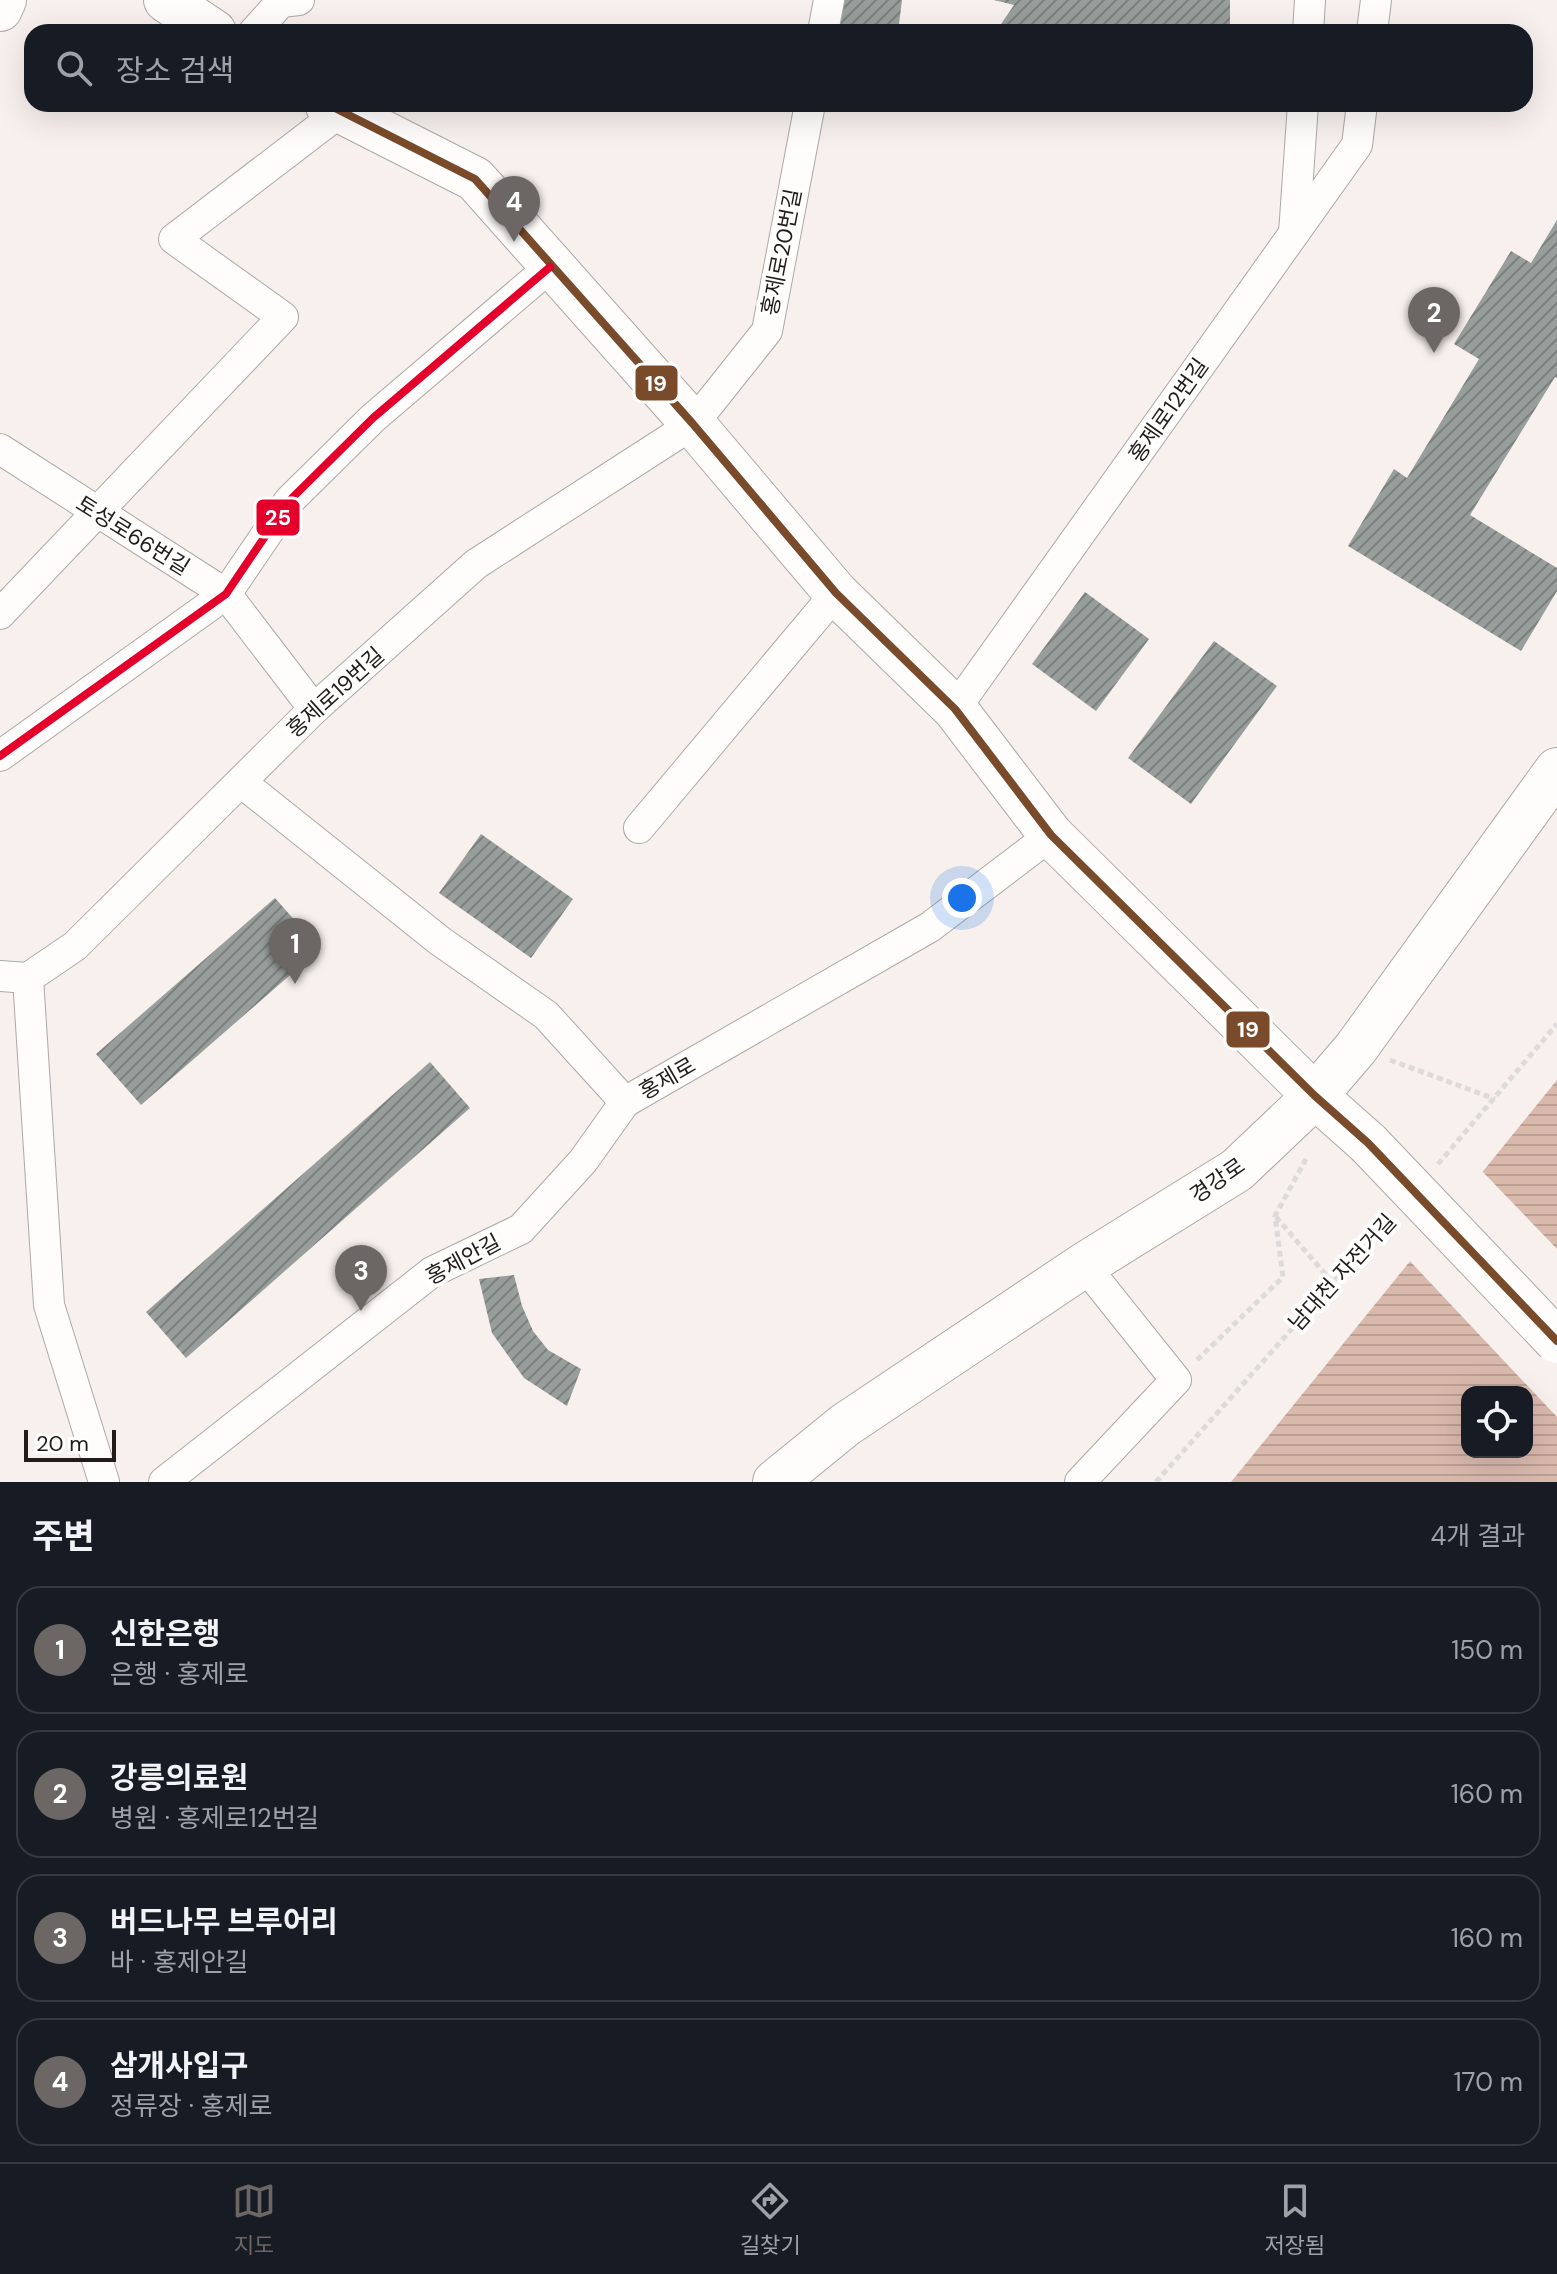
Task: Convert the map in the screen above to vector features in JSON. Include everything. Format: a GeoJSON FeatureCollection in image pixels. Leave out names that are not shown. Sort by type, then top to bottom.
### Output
{"type":"FeatureCollection","features":[{"type":"Feature","properties":{"kind":"street"},"geometry":{"type":"LineString","coordinates":[[0,9],[4,0]]}},
{"type":"Feature","properties":{"kind":"street"},"geometry":{"type":"LineString","coordinates":[[166,0],[202,24]]}},
{"type":"Feature","properties":{"kind":"street"},"geometry":{"type":"LineString","coordinates":[[261,24],[281,2],[299,0]]}},
{"type":"Feature","properties":{"kind":"street"},"geometry":{"type":"LineString","coordinates":[[824,24],[829,0]]}},
{"type":"Feature","properties":{"kind":"street"},"geometry":{"type":"LineString","coordinates":[[1308,24],[1310,0]]}},
{"type":"Feature","properties":{"kind":"street"},"geometry":{"type":"LineString","coordinates":[[1373,24],[1376,0]]}},
{"type":"Feature","properties":{"kind":"street"},"geometry":{"type":"LineString","coordinates":[[0,614],[283,317],[174,239],[329,112]]}},
{"type":"Feature","properties":{"kind":"street"},"geometry":{"type":"LineString","coordinates":[[342,112],[475,179],[550,267],[693,424],[836,593],[955,709],[1051,835],[1324,1104],[1368,1143],[1557,1341]]}},
{"type":"Feature","properties":{"kind":"street","name":"홍제로20번길"},"geometry":{"type":"LineString","coordinates":[[693,424],[767,331],[808,112]]}},
{"type":"Feature","properties":{"kind":"street"},"geometry":{"type":"LineString","coordinates":[[1294,233],[1302,112]]}},
{"type":"Feature","properties":{"kind":"street","name":"홍제로12번길"},"geometry":{"type":"LineString","coordinates":[[955,709],[1357,145],[1361,112]]}},
{"type":"Feature","properties":{"kind":"street"},"geometry":{"type":"LineString","coordinates":[[0,756],[226,594],[289,501],[373,418],[550,267]]}},
{"type":"Feature","properties":{"kind":"street","name":"홍제로19번길"},"geometry":{"type":"LineString","coordinates":[[14,977],[75,946],[314,709],[476,564],[693,424]]}},
{"type":"Feature","properties":{"kind":"street","name":"토성로66번길"},"geometry":{"type":"LineString","coordinates":[[0,449],[226,594],[314,709]]}},
{"type":"Feature","properties":{"kind":"street"},"geometry":{"type":"LineString","coordinates":[[639,828],[836,593]]}},
{"type":"Feature","properties":{"kind":"street","name":"경강로"},"geometry":{"type":"LineString","coordinates":[[775,1482],[845,1425],[1084,1265],[1237,1170],[1324,1104],[1356,1048],[1557,770]]}},
{"type":"Feature","properties":{"kind":"street","name":"홍제로"},"geometry":{"type":"LineString","coordinates":[[241,782],[440,941],[546,1015],[625,1102],[930,927],[1051,835]]}},
{"type":"Feature","properties":{"kind":"street"},"geometry":{"type":"LineString","coordinates":[[14,977],[49,1305],[104,1482]]}},
{"type":"Feature","properties":{"kind":"street","name":"홍제안길"},"geometry":{"type":"LineString","coordinates":[[164,1482],[432,1272],[521,1229],[583,1161],[625,1102]]}},
{"type":"Feature","properties":{"kind":"street"},"geometry":{"type":"LineString","coordinates":[[1080,1482],[1176,1380],[1084,1265]]}},
{"type":"Feature","properties":{"kind":"path"},"geometry":{"type":"LineString","coordinates":[[1434,1168],[1557,1024]]}},
{"type":"Feature","properties":{"kind":"path"},"geometry":{"type":"LineString","coordinates":[[1356,1048],[1495,1099]]}},
{"type":"Feature","properties":{"kind":"path"},"geometry":{"type":"LineString","coordinates":[[1176,1380],[1283,1277],[1275,1216],[1324,1104]]}},
{"type":"Feature","properties":{"kind":"path","name":"남대천 자전거길"},"geometry":{"type":"LineString","coordinates":[[1156,1482],[1394,1214]]}},
{"type":"Feature","properties":{"kind":"path"},"geometry":{"type":"LineString","coordinates":[[1275,1216],[1333,1283]]}},
{"type":"Feature","properties":{"kind":"shaded area"},"geometry":{"type":"Polygon","coordinates":[[[1557,1080],[1557,1482],[1231,1482],[1557,1080]]]}},
{"type":"Feature","properties":{"kind":"pier"},"geometry":{"type":"Polygon","coordinates":[[[1480,1169],[1557,1249],[1557,1417],[1533,1392],[1533,1386],[1528,1386],[1407,1258],[1480,1169]]]}},
{"type":"Feature","properties":{"kind":"building"},"geometry":{"type":"Polygon","coordinates":[[[845,0],[902,0],[899,24],[833,24],[845,0]]]}},
{"type":"Feature","properties":{"kind":"building"},"geometry":{"type":"Polygon","coordinates":[[[994,0],[1230,0],[1230,24],[1001,24],[1014,5],[994,0]]]}},
{"type":"Feature","properties":{"kind":"building"},"geometry":{"type":"Polygon","coordinates":[[[1557,220],[1557,378],[1470,515],[1557,568],[1557,591],[1521,651],[1348,546],[1394,469],[1407,478],[1479,359],[1454,344],[1511,251],[1531,263],[1557,220]]]}},
{"type":"Feature","properties":{"kind":"building"},"geometry":{"type":"Polygon","coordinates":[[[1085,592],[1149,639],[1096,711],[1032,664],[1085,592]]]}},
{"type":"Feature","properties":{"kind":"building"},"geometry":{"type":"Polygon","coordinates":[[[1214,641],[1277,686],[1191,804],[1128,758],[1214,641]]]}},
{"type":"Feature","properties":{"kind":"building"},"geometry":{"type":"Polygon","coordinates":[[[481,834],[573,899],[531,958],[439,893],[481,834]]]}},
{"type":"Feature","properties":{"kind":"building"},"geometry":{"type":"Polygon","coordinates":[[[275,898],[320,949],[141,1105],[96,1054],[275,898]]]}},
{"type":"Feature","properties":{"kind":"building"},"geometry":{"type":"Polygon","coordinates":[[[430,1062],[470,1108],[186,1358],[146,1312],[430,1062]]]}},
{"type":"Feature","properties":{"kind":"building"},"geometry":{"type":"Polygon","coordinates":[[[514,1275],[533,1331],[548,1350],[581,1369],[567,1406],[524,1378],[492,1333],[479,1279],[514,1275]]]}},
{"type":"Feature","properties":{"kind":"transit line","name":"19"},"geometry":{"type":"LineString","coordinates":[[343,112],[475,179],[693,424],[836,593],[955,709],[1051,835],[1315,1096],[1368,1143],[1557,1341]]}},
{"type":"Feature","properties":{"kind":"transit line","name":"25"},"geometry":{"type":"LineString","coordinates":[[0,756],[226,594],[289,501],[373,418],[550,267]]}},
{"type":"Feature","properties":{"kind":"place","name":"삼개사입구"},"geometry":{"type":"Point","coordinates":[514,242]}},
{"type":"Feature","properties":{"kind":"place","name":"강릉의료원"},"geometry":{"type":"Point","coordinates":[1434,353]}},
{"type":"Feature","properties":{"kind":"place","name":"신한은행"},"geometry":{"type":"Point","coordinates":[295,984]}},
{"type":"Feature","properties":{"kind":"place","name":"버드나무 브루어리"},"geometry":{"type":"Point","coordinates":[361,1311]}}]}
